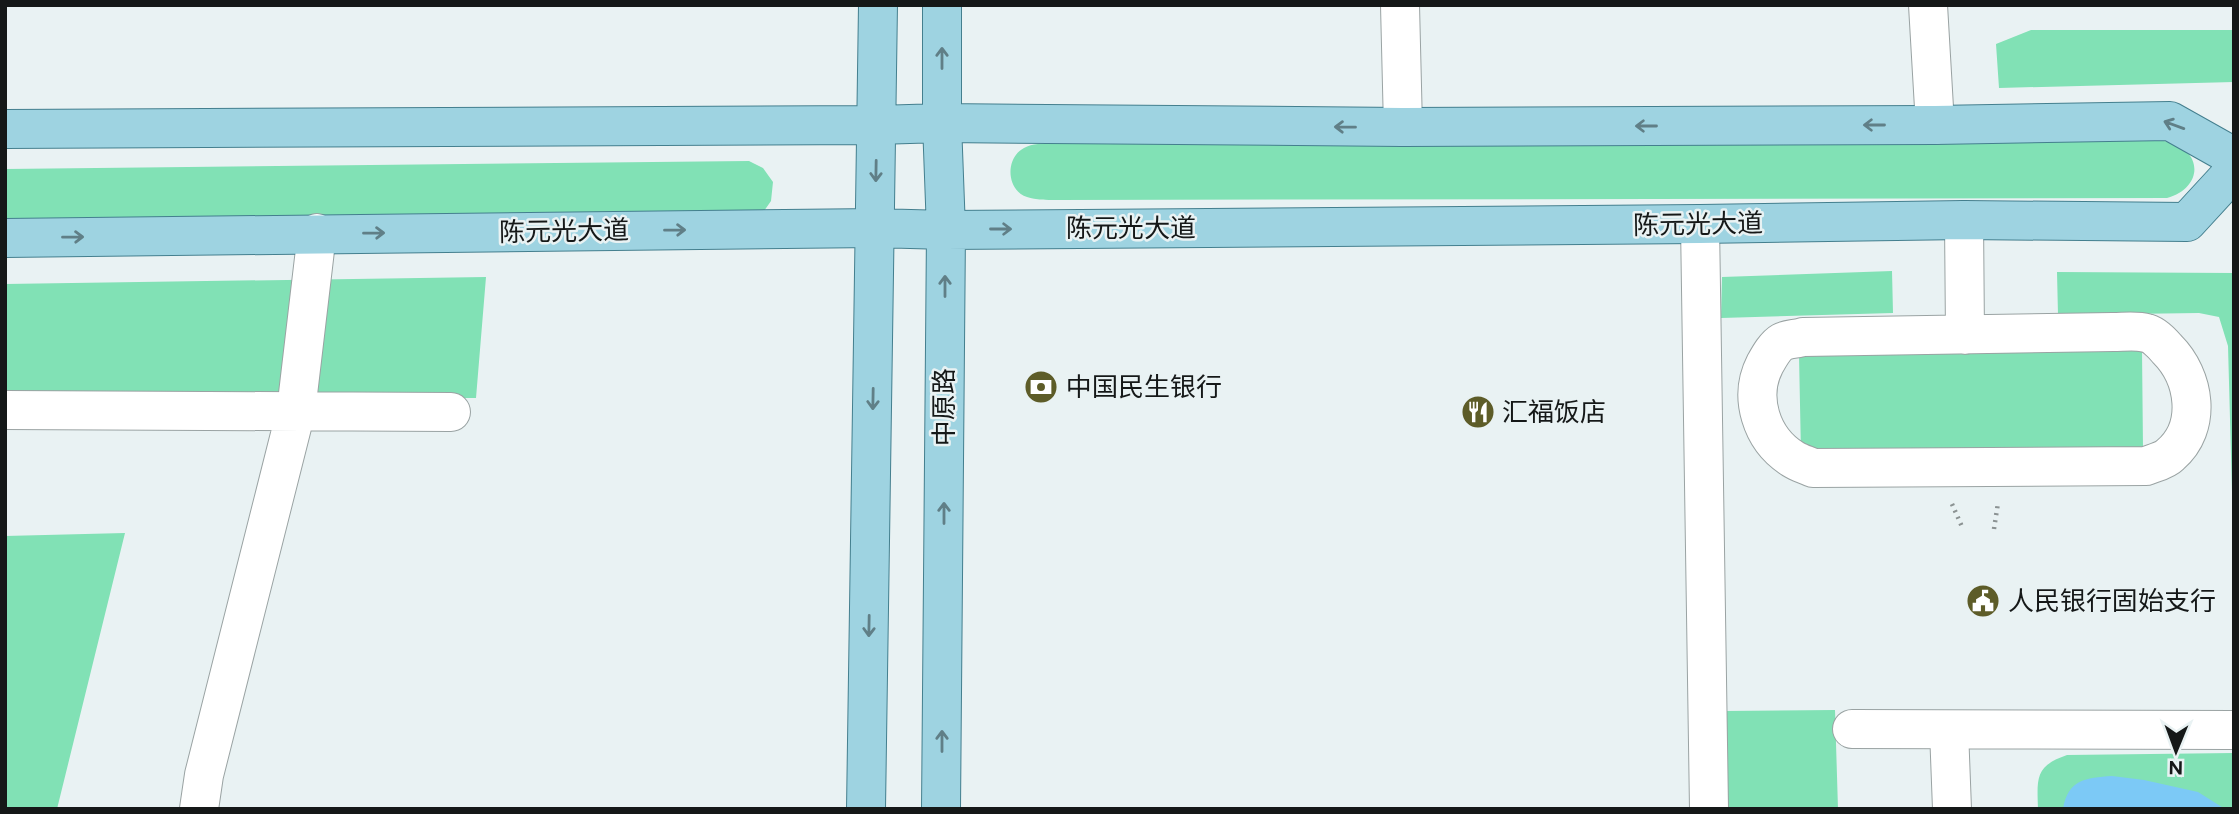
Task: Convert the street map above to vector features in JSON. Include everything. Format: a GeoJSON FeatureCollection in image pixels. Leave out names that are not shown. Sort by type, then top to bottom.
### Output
{"type":"FeatureCollection","features":[{"type":"Feature","properties":{"kind":"main road"},"geometry":{"type":"LineString","coordinates":[[866,809],[878,5]]}},
{"type":"Feature","properties":{"kind":"main road","name":"中原路"},"geometry":{"type":"LineString","coordinates":[[941,809],[946,230],[942,5]]}},
{"type":"Feature","properties":{"kind":"main road"},"geometry":{"type":"LineString","coordinates":[[5,130],[942,123],[1403,127],[1935,125],[2170,121],[2234,157]]}},
{"type":"Feature","properties":{"kind":"main road","name":"陈元光大道"},"geometry":{"type":"LineString","coordinates":[[5,238],[317,233],[1964,220],[2187,222],[2234,171]]}},
{"type":"Feature","properties":{"kind":"street"},"geometry":{"type":"LineString","coordinates":[[1400,5],[1403,127]]}},
{"type":"Feature","properties":{"kind":"street"},"geometry":{"type":"LineString","coordinates":[[1928,5],[1935,125]]}},
{"type":"Feature","properties":{"kind":"street"},"geometry":{"type":"LineString","coordinates":[[1964,220],[1965,335]]}},
{"type":"Feature","properties":{"kind":"street"},"geometry":{"type":"LineString","coordinates":[[1700,224],[1709,809]]}},
{"type":"Feature","properties":{"kind":"street"},"geometry":{"type":"LineString","coordinates":[[199,809],[204,775],[296,411],[317,233]]}},
{"type":"Feature","properties":{"kind":"street"},"geometry":{"type":"LineString","coordinates":[[2147,333],[2178,359],[2188,380],[2192,404],[2190,423],[2183,441],[2169,457],[2146,466],[1813,468],[1793,460],[1775,443],[1762,422],[1756,398],[1760,374],[1769,356],[1782,342],[1803,337],[1965,335],[2147,333]]}},
{"type":"Feature","properties":{"kind":"street"},"geometry":{"type":"LineString","coordinates":[[5,410],[451,412]]}},
{"type":"Feature","properties":{"kind":"street"},"geometry":{"type":"LineString","coordinates":[[1852,729],[2234,730]]}},
{"type":"Feature","properties":{"kind":"street"},"geometry":{"type":"LineString","coordinates":[[1949,730],[1952,809]]}},
{"type":"Feature","properties":{"kind":"green space"},"geometry":{"type":"Polygon","coordinates":[[[2031,30],[2234,30],[2234,82],[1999,88],[1996,44],[2031,30]]]}},
{"type":"Feature","properties":{"kind":"green space"},"geometry":{"type":"Polygon","coordinates":[[[2164,141],[2186,151],[2194,168],[2188,185],[2167,198],[1049,200],[1030,198],[1020,193],[1010,174],[1014,159],[1024,148],[1034,144],[1052,143],[2164,141]]]}},
{"type":"Feature","properties":{"kind":"green space"},"geometry":{"type":"Polygon","coordinates":[[[749,161],[763,168],[773,182],[771,201],[764,211],[5,228],[5,169],[749,161]]]}},
{"type":"Feature","properties":{"kind":"green space"},"geometry":{"type":"Polygon","coordinates":[[[1892,271],[1893,313],[1721,318],[1722,277],[1892,271]]]}},
{"type":"Feature","properties":{"kind":"green space"},"geometry":{"type":"Polygon","coordinates":[[[2057,272],[2234,273],[2234,565],[2228,346],[2219,317],[2199,313],[2058,315],[2057,272]]]}},
{"type":"Feature","properties":{"kind":"green space"},"geometry":{"type":"Polygon","coordinates":[[[486,277],[476,398],[5,397],[5,284],[486,277]]]}},
{"type":"Feature","properties":{"kind":"green space"},"geometry":{"type":"Polygon","coordinates":[[[2142,350],[2143,449],[1801,454],[1799,355],[2142,350]]]}},
{"type":"Feature","properties":{"kind":"green space"},"geometry":{"type":"Polygon","coordinates":[[[125,533],[57,809],[5,809],[5,536],[125,533]]]}},
{"type":"Feature","properties":{"kind":"green space"},"geometry":{"type":"Polygon","coordinates":[[[1835,710],[1838,809],[1725,809],[1724,711],[1835,710]]]}},
{"type":"Feature","properties":{"kind":"green space"},"geometry":{"type":"Polygon","coordinates":[[[2234,753],[2234,809],[2038,809],[2040,774],[2049,764],[2067,755],[2234,753]]]}},
{"type":"Feature","properties":{"kind":"water"},"geometry":{"type":"Polygon","coordinates":[[[2112,776],[2198,792],[2225,809],[2063,809],[2065,799],[2074,786],[2086,779],[2112,776]]]}},
{"type":"Feature","properties":{"kind":"place","name":"中国民生银行"},"geometry":{"type":"Point","coordinates":[1041,387]}},
{"type":"Feature","properties":{"kind":"place","name":"汇福饭店"},"geometry":{"type":"Point","coordinates":[1478,412]}},
{"type":"Feature","properties":{"kind":"place","name":"人民银行固始支行"},"geometry":{"type":"Point","coordinates":[1983,601]}}]}
